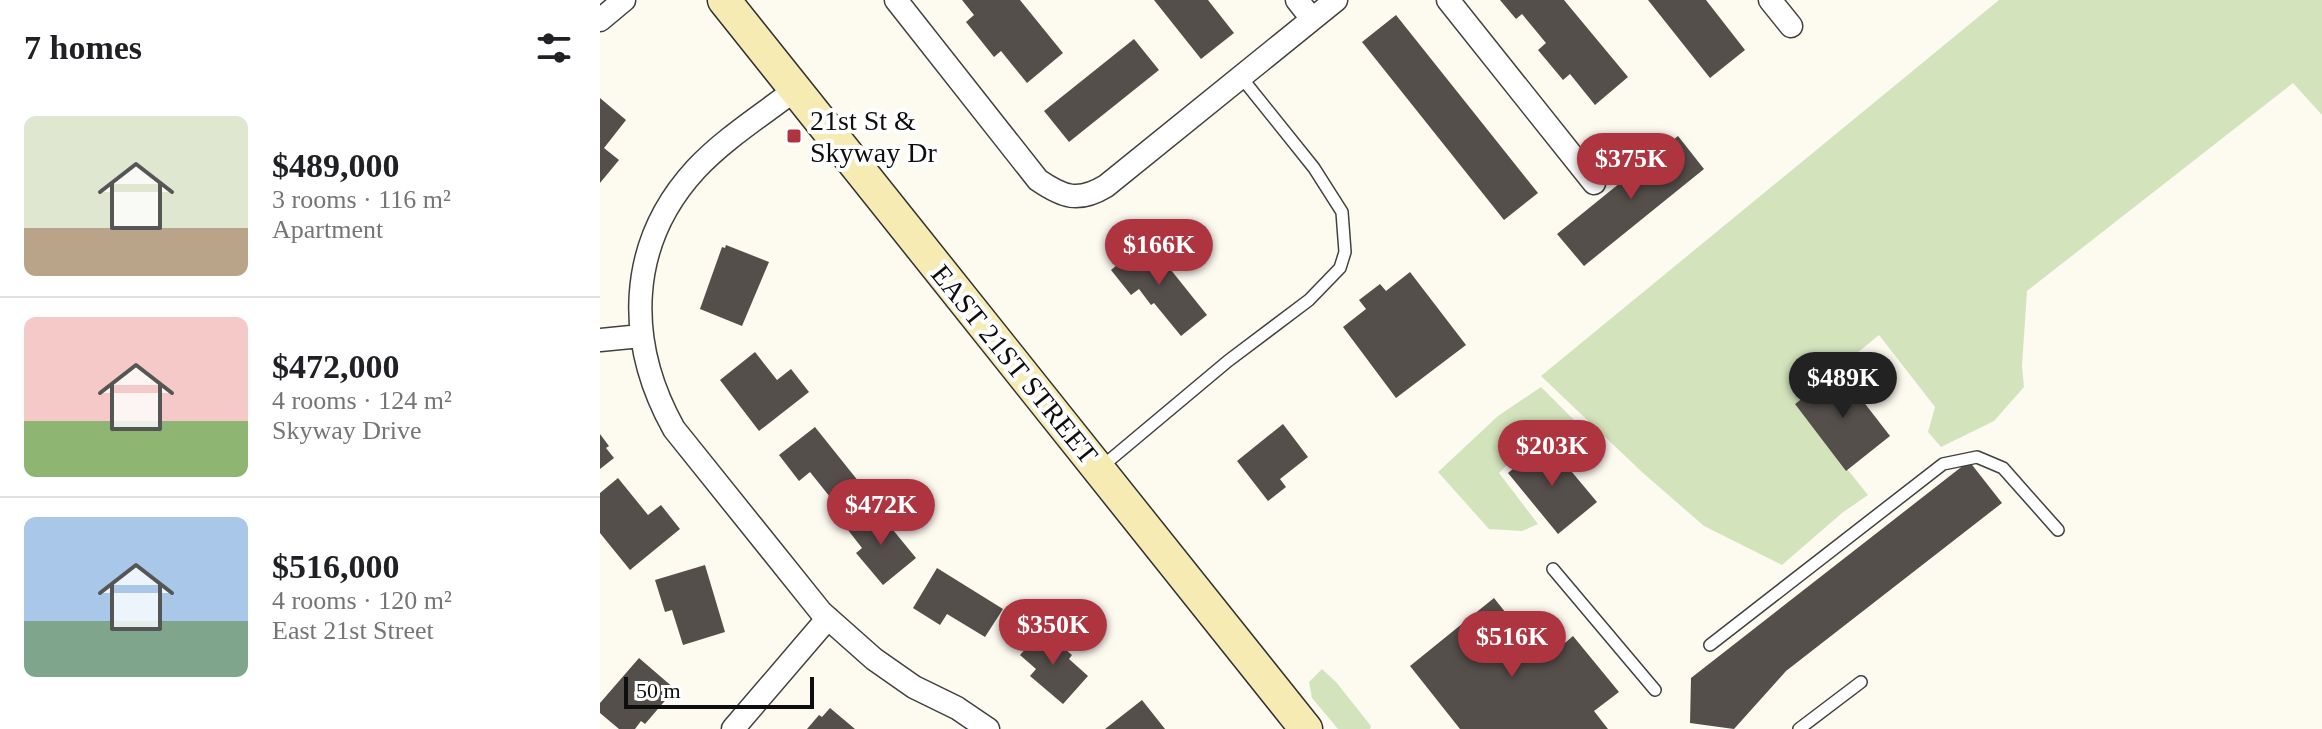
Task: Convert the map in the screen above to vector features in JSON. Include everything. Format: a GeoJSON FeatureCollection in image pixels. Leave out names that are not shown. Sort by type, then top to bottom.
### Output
{"type":"FeatureCollection","features":[{"type":"Feature","properties":{"kind":"main road","name":"EAST 21ST STREET"},"geometry":{"type":"LineString","coordinates":[[724,0],[1306,729]]}},
{"type":"Feature","properties":{"kind":"street"},"geometry":{"type":"LineString","coordinates":[[600,20],[624,0]]}},
{"type":"Feature","properties":{"kind":"street"},"geometry":{"type":"LineString","coordinates":[[896,0],[1038,180],[1052,191],[1070,196],[1092,194],[1106,186],[1336,0]]}},
{"type":"Feature","properties":{"kind":"street"},"geometry":{"type":"LineString","coordinates":[[1297,0],[1312,19]]}},
{"type":"Feature","properties":{"kind":"street"},"geometry":{"type":"LineString","coordinates":[[1448,0],[1594,183]]}},
{"type":"Feature","properties":{"kind":"street"},"geometry":{"type":"LineString","coordinates":[[1770,0],[1791,26]]}},
{"type":"Feature","properties":{"kind":"street"},"geometry":{"type":"LineString","coordinates":[[796,89],[716,150],[697,167],[676,195],[649,251],[640,300],[641,336],[651,379],[674,429],[828,618],[884,666],[988,729]]}},
{"type":"Feature","properties":{"kind":"street"},"geometry":{"type":"LineString","coordinates":[[600,340],[641,336]]}},
{"type":"Feature","properties":{"kind":"street"},"geometry":{"type":"LineString","coordinates":[[733,729],[828,618]]}},
{"type":"Feature","properties":{"kind":"lane"},"geometry":{"type":"LineString","coordinates":[[1099,470],[1228,361],[1309,300],[1340,268],[1345,252],[1342,212],[1332,193],[1241,77]]}},
{"type":"Feature","properties":{"kind":"lane"},"geometry":{"type":"LineString","coordinates":[[1710,645],[1943,464],[1977,457],[2003,468],[2058,530]]}},
{"type":"Feature","properties":{"kind":"lane"},"geometry":{"type":"LineString","coordinates":[[1553,569],[1655,690]]}},
{"type":"Feature","properties":{"kind":"lane"},"geometry":{"type":"LineString","coordinates":[[1799,729],[1861,682]]}},
{"type":"Feature","properties":{"kind":"green space"},"geometry":{"type":"Polygon","coordinates":[[[1999,0],[2322,0],[2322,115],[2293,83],[2027,291],[2022,366],[2024,387],[1994,421],[1941,447],[1928,432],[1935,407],[1879,335],[1795,404],[1868,495],[1842,513],[1782,565],[1704,526],[1541,376],[1999,0]]]}},
{"type":"Feature","properties":{"kind":"green space"},"geometry":{"type":"Polygon","coordinates":[[[1541,387],[1601,447],[1579,471],[1551,432],[1523,449],[1499,473],[1538,524],[1522,531],[1489,529],[1438,472],[1498,416],[1541,387]]]}},
{"type":"Feature","properties":{"kind":"green space"},"geometry":{"type":"Polygon","coordinates":[[[1322,669],[1336,682],[1371,726],[1370,729],[1338,729],[1312,698],[1309,682],[1322,669]]]}},
{"type":"Feature","properties":{"kind":"building"},"geometry":{"type":"Polygon","coordinates":[[[962,0],[1020,0],[1063,53],[1027,83],[1001,51],[994,57],[966,22],[974,15],[962,0]]]}},
{"type":"Feature","properties":{"kind":"building"},"geometry":{"type":"Polygon","coordinates":[[[1154,0],[1208,0],[1234,33],[1201,59],[1154,0]]]}},
{"type":"Feature","properties":{"kind":"building"},"geometry":{"type":"Polygon","coordinates":[[[1500,0],[1564,0],[1628,77],[1595,105],[1570,74],[1563,80],[1538,50],[1546,43],[1522,14],[1516,19],[1500,0]]]}},
{"type":"Feature","properties":{"kind":"building"},"geometry":{"type":"Polygon","coordinates":[[[1648,0],[1706,0],[1745,50],[1710,78],[1648,0]]]}},
{"type":"Feature","properties":{"kind":"building"},"geometry":{"type":"Polygon","coordinates":[[[1396,15],[1538,193],[1504,220],[1362,42],[1396,15]]]}},
{"type":"Feature","properties":{"kind":"building"},"geometry":{"type":"Polygon","coordinates":[[[1134,39],[1159,70],[1069,142],[1044,111],[1134,39]]]}},
{"type":"Feature","properties":{"kind":"building"},"geometry":{"type":"Polygon","coordinates":[[[600,98],[626,120],[604,148],[619,160],[600,183],[600,98]]]}},
{"type":"Feature","properties":{"kind":"building"},"geometry":{"type":"Polygon","coordinates":[[[1678,136],[1704,169],[1584,266],[1557,234],[1678,136]]]}},
{"type":"Feature","properties":{"kind":"building"},"geometry":{"type":"Polygon","coordinates":[[[1147,240],[1207,315],[1181,336],[1154,303],[1151,305],[1139,289],[1131,295],[1111,270],[1147,240]]]}},
{"type":"Feature","properties":{"kind":"building"},"geometry":{"type":"Polygon","coordinates":[[[726,245],[769,262],[742,326],[700,309],[722,247],[726,245]]]}},
{"type":"Feature","properties":{"kind":"building"},"geometry":{"type":"Polygon","coordinates":[[[1410,272],[1466,345],[1396,398],[1343,327],[1366,309],[1359,300],[1380,284],[1386,291],[1410,272]]]}},
{"type":"Feature","properties":{"kind":"building"},"geometry":{"type":"Polygon","coordinates":[[[755,352],[777,380],[791,369],[809,392],[759,431],[720,380],[755,352]]]}},
{"type":"Feature","properties":{"kind":"building"},"geometry":{"type":"Polygon","coordinates":[[[1839,370],[1890,436],[1846,471],[1795,404],[1839,370]]]}},
{"type":"Feature","properties":{"kind":"building"},"geometry":{"type":"Polygon","coordinates":[[[1283,424],[1308,457],[1280,479],[1286,487],[1268,501],[1237,461],[1283,424]]]}},
{"type":"Feature","properties":{"kind":"building"},"geometry":{"type":"Polygon","coordinates":[[[815,427],[863,487],[838,507],[810,472],[799,481],[779,455],[815,427]]]}},
{"type":"Feature","properties":{"kind":"building"},"geometry":{"type":"Polygon","coordinates":[[[600,434],[614,458],[600,469],[600,434]]]}},
{"type":"Feature","properties":{"kind":"building"},"geometry":{"type":"Polygon","coordinates":[[[1546,441],[1597,502],[1558,534],[1508,473],[1546,441]]]}},
{"type":"Feature","properties":{"kind":"building"},"geometry":{"type":"Polygon","coordinates":[[[1969,461],[2002,503],[1786,671],[1734,729],[1690,723],[1691,678],[1969,461]]]}},
{"type":"Feature","properties":{"kind":"building"},"geometry":{"type":"Polygon","coordinates":[[[618,478],[648,515],[661,505],[680,529],[630,570],[600,533],[600,493],[618,478]]]}},
{"type":"Feature","properties":{"kind":"building"},"geometry":{"type":"Polygon","coordinates":[[[875,508],[916,558],[883,585],[856,553],[862,548],[848,530],[875,508]]]}},
{"type":"Feature","properties":{"kind":"building"},"geometry":{"type":"Polygon","coordinates":[[[705,565],[725,632],[683,645],[672,610],[665,612],[655,580],[705,565]]]}},
{"type":"Feature","properties":{"kind":"building"},"geometry":{"type":"Polygon","coordinates":[[[937,568],[1003,609],[985,637],[947,614],[940,625],[913,608],[937,568]]]}},
{"type":"Feature","properties":{"kind":"building"},"geometry":{"type":"Polygon","coordinates":[[[1494,598],[1544,661],[1573,636],[1619,692],[1594,711],[1608,729],[1460,729],[1410,666],[1494,598]]]}},
{"type":"Feature","properties":{"kind":"building"},"geometry":{"type":"Polygon","coordinates":[[[1042,630],[1072,655],[1069,659],[1088,676],[1063,704],[1030,676],[1036,669],[1020,655],[1042,630]]]}},
{"type":"Feature","properties":{"kind":"building"},"geometry":{"type":"Polygon","coordinates":[[[639,658],[675,689],[645,724],[641,721],[635,729],[619,729],[600,713],[600,703],[639,658]]]}},
{"type":"Feature","properties":{"kind":"building"},"geometry":{"type":"Polygon","coordinates":[[[1142,700],[1165,729],[1105,729],[1142,700]]]}},
{"type":"Feature","properties":{"kind":"building"},"geometry":{"type":"Polygon","coordinates":[[[830,708],[855,729],[807,729],[830,708]]]}},
{"type":"Feature","properties":{"kind":"place","name":"21st St & Skyway Dr"},"geometry":{"type":"Point","coordinates":[794,136]}}]}
